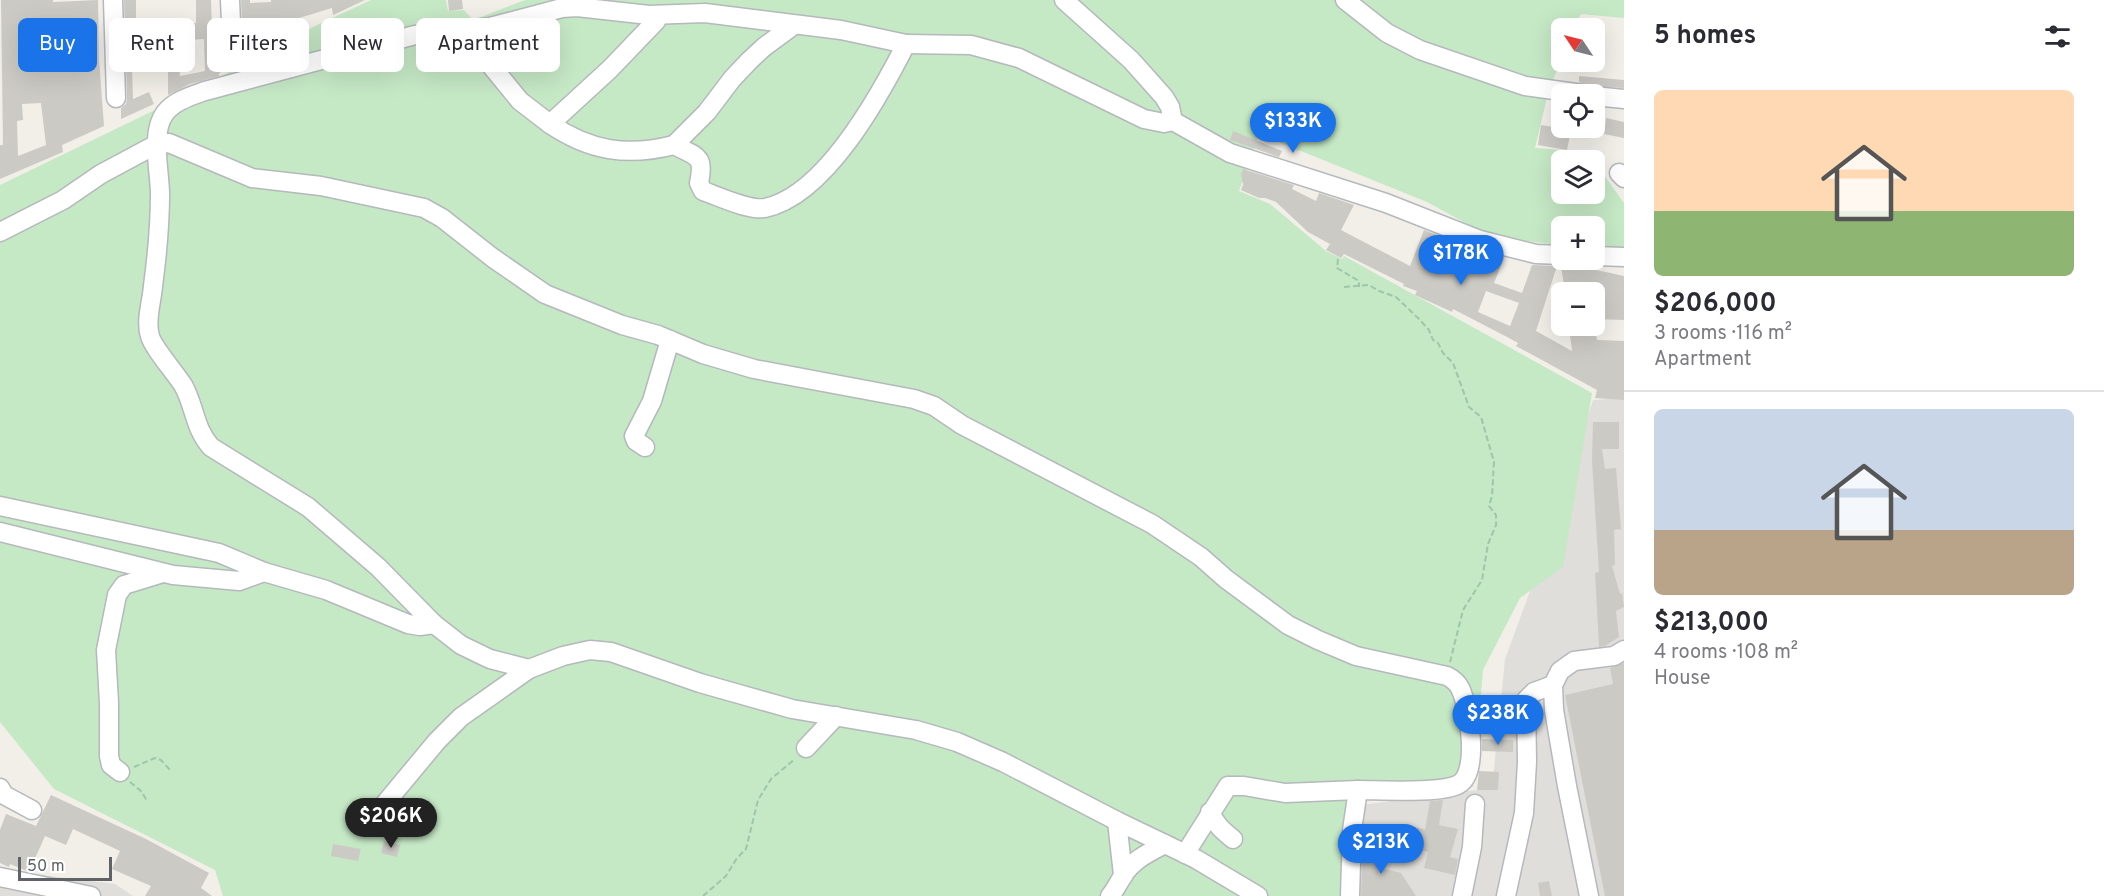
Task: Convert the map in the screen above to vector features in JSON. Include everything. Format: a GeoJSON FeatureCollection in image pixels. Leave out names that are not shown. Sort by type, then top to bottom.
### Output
{"type":"FeatureCollection","features":[{"type":"Feature","properties":{"kind":"street"},"geometry":{"type":"LineString","coordinates":[[113,0],[116,98]]}},
{"type":"Feature","properties":{"kind":"street"},"geometry":{"type":"LineString","coordinates":[[230,0],[231,18]]}},
{"type":"Feature","properties":{"kind":"street"},"geometry":{"type":"LineString","coordinates":[[1064,0],[1131,60],[1164,97],[1170,107],[1173,120],[1230,153],[1375,199],[1480,240],[1536,254],[1551,255]]}},
{"type":"Feature","properties":{"kind":"street"},"geometry":{"type":"LineString","coordinates":[[1345,0],[1387,33],[1420,50],[1525,86],[1551,90]]}},
{"type":"Feature","properties":{"kind":"street"},"geometry":{"type":"LineString","coordinates":[[518,18],[562,8],[578,7],[658,15],[705,13],[841,30],[906,44],[971,45],[1019,58],[1144,119],[1164,123],[1173,120]]}},
{"type":"Feature","properties":{"kind":"street"},"geometry":{"type":"LineString","coordinates":[[550,124],[610,69],[656,21],[658,15]]}},
{"type":"Feature","properties":{"kind":"street"},"geometry":{"type":"LineString","coordinates":[[496,72],[520,101],[568,136],[602,150],[638,152],[674,145],[707,112],[732,79],[764,46],[794,25]]}},
{"type":"Feature","properties":{"kind":"street"},"geometry":{"type":"LineString","coordinates":[[416,35],[205,91],[185,99],[165,114],[159,129],[157,144],[160,195],[156,261],[148,326],[150,338],[185,388],[203,438],[211,447],[308,507],[378,567],[434,624],[474,653],[529,669]]}},
{"type":"Feature","properties":{"kind":"street"},"geometry":{"type":"LineString","coordinates":[[674,145],[696,157],[700,162],[702,170],[699,183],[703,191],[758,208],[783,201],[811,183],[868,114],[906,44]]}},
{"type":"Feature","properties":{"kind":"street"},"geometry":{"type":"LineString","coordinates":[[1605,97],[1624,99]]}},
{"type":"Feature","properties":{"kind":"street"},"geometry":{"type":"LineString","coordinates":[[0,232],[63,200],[100,174],[157,144],[177,146],[252,178],[321,186],[424,208],[442,218],[493,258],[545,294],[622,325],[670,340],[703,354],[754,369],[864,389],[934,406],[962,425],[1152,524],[1201,558],[1288,625],[1356,656],[1447,676],[1460,687],[1471,730],[1470,762],[1464,779],[1459,784],[1445,789],[1285,793],[1235,785],[1228,786],[1185,854]]}},
{"type":"Feature","properties":{"kind":"street"},"geometry":{"type":"LineString","coordinates":[[1605,256],[1624,257]]}},
{"type":"Feature","properties":{"kind":"street"},"geometry":{"type":"LineString","coordinates":[[645,447],[636,441],[634,436],[652,401],[670,340]]}},
{"type":"Feature","properties":{"kind":"street"},"geometry":{"type":"LineString","coordinates":[[0,506],[219,553],[264,572],[326,590],[408,624],[420,626],[434,624]]}},
{"type":"Feature","properties":{"kind":"street"},"geometry":{"type":"LineString","coordinates":[[0,532],[165,573],[207,580],[239,581],[264,572]]}},
{"type":"Feature","properties":{"kind":"street"},"geometry":{"type":"LineString","coordinates":[[120,772],[111,765],[108,756],[109,703],[106,650],[112,616],[117,596],[124,585],[165,573]]}},
{"type":"Feature","properties":{"kind":"street"},"geometry":{"type":"LineString","coordinates":[[368,824],[437,741],[461,717],[529,669],[563,656],[590,650],[611,652],[756,700],[792,709],[916,730],[957,742],[1003,762],[1117,822],[1185,854],[1258,896]]}},
{"type":"Feature","properties":{"kind":"street"},"geometry":{"type":"LineString","coordinates":[[1589,896],[1565,775],[1554,710],[1553,685],[1560,671],[1574,661],[1614,656],[1624,650]]}},
{"type":"Feature","properties":{"kind":"street"},"geometry":{"type":"LineString","coordinates":[[1506,896],[1524,813],[1527,762],[1526,700],[1534,692],[1553,685]]}},
{"type":"Feature","properties":{"kind":"street"},"geometry":{"type":"LineString","coordinates":[[806,748],[836,716]]}},
{"type":"Feature","properties":{"kind":"street"},"geometry":{"type":"LineString","coordinates":[[1350,896],[1352,830],[1358,790]]}},
{"type":"Feature","properties":{"kind":"street"},"geometry":{"type":"LineString","coordinates":[[1,795],[32,810]]}},
{"type":"Feature","properties":{"kind":"street"},"geometry":{"type":"LineString","coordinates":[[1462,896],[1473,847],[1475,804]]}},
{"type":"Feature","properties":{"kind":"street"},"geometry":{"type":"LineString","coordinates":[[1210,812],[1222,831],[1233,839]]}},
{"type":"Feature","properties":{"kind":"street"},"geometry":{"type":"LineString","coordinates":[[1117,822],[1123,875]]}},
{"type":"Feature","properties":{"kind":"street"},"geometry":{"type":"LineString","coordinates":[[1110,896],[1123,875],[1144,855],[1165,844]]}},
{"type":"Feature","properties":{"kind":"street"},"geometry":{"type":"LineString","coordinates":[[0,877],[91,896]]}},
{"type":"Feature","properties":{"kind":"path"},"geometry":{"type":"LineString","coordinates":[[1338,259],[1337,268],[1359,281],[1359,286]]}},
{"type":"Feature","properties":{"kind":"path"},"geometry":{"type":"LineString","coordinates":[[1344,287],[1369,285],[1396,297],[1424,323],[1433,340],[1438,343],[1443,353],[1453,363],[1469,408],[1481,417],[1494,462],[1492,496],[1489,506],[1496,515],[1496,525],[1488,544],[1480,585],[1459,619],[1447,676]]}},
{"type":"Feature","properties":{"kind":"path"},"geometry":{"type":"LineString","coordinates":[[702,896],[726,876],[737,858],[746,849],[758,801],[771,779],[806,748]]}},
{"type":"Feature","properties":{"kind":"path"},"geometry":{"type":"LineString","coordinates":[[149,800],[120,772],[155,758],[161,760],[170,770]]}},
{"type":"Feature","properties":{"kind":"shaded area"},"geometry":{"type":"Polygon","coordinates":[[[1624,398],[1624,896],[1354,896],[1361,805],[1492,788],[1505,659],[1550,537],[1593,400],[1624,398]]]}},
{"type":"Feature","properties":{"kind":"shaded area"},"geometry":{"type":"Polygon","coordinates":[[[0,870],[115,884],[133,896],[0,896],[0,870]]]}},
{"type":"Feature","properties":{"kind":"green space"},"geometry":{"type":"Polygon","coordinates":[[[371,0],[446,0],[448,11],[464,10],[471,18],[416,18],[416,72],[560,72],[560,18],[478,18],[525,0],[1624,0],[1624,18],[1581,14],[1579,18],[1551,18],[1551,72],[1556,72],[1548,93],[1535,148],[1562,150],[1551,150],[1551,204],[1605,204],[1605,176],[1624,203],[1624,253],[1605,250],[1605,216],[1551,216],[1551,244],[1491,237],[1427,202],[1259,134],[1239,191],[1270,204],[1326,251],[1342,259],[1344,256],[1592,393],[1563,567],[1520,598],[1483,670],[1473,787],[1360,799],[1348,896],[223,896],[215,870],[54,789],[0,722],[0,185],[229,72],[309,72],[309,29],[321,23],[321,72],[404,72],[404,18],[332,18],[371,0]]]}},
{"type":"Feature","properties":{"kind":"building"},"geometry":{"type":"Polygon","coordinates":[[[1,0],[53,0],[53,2],[98,0],[99,59],[104,126],[62,145],[63,152],[0,179],[0,145],[3,145],[1,0]],[[41,103],[22,104],[23,120],[17,121],[18,156],[46,145],[41,103]]]}},
{"type":"Feature","properties":{"kind":"building"},"geometry":{"type":"Polygon","coordinates":[[[124,0],[136,0],[136,18],[125,18],[124,0]]]}},
{"type":"Feature","properties":{"kind":"building"},"geometry":{"type":"Polygon","coordinates":[[[196,0],[211,0],[212,18],[207,18],[207,72],[221,72],[219,76],[190,84],[168,95],[168,72],[180,72],[180,76],[205,71],[204,39],[195,40],[196,0]]]}},
{"type":"Feature","properties":{"kind":"building"},"geometry":{"type":"Polygon","coordinates":[[[241,0],[250,0],[250,3],[271,2],[271,0],[365,0],[333,15],[332,8],[299,18],[242,18],[241,0]]]}},
{"type":"Feature","properties":{"kind":"building"},"geometry":{"type":"Polygon","coordinates":[[[448,0],[462,0],[463,9],[449,11],[448,0]]]}},
{"type":"Feature","properties":{"kind":"building"},"geometry":{"type":"Polygon","coordinates":[[[126,72],[132,72],[133,99],[149,92],[154,104],[121,119],[121,108],[126,104],[126,72]]]}},
{"type":"Feature","properties":{"kind":"building"},"geometry":{"type":"Polygon","coordinates":[[[1579,76],[1624,80],[1624,88],[1605,87],[1605,84],[1579,82],[1579,76]]]}},
{"type":"Feature","properties":{"kind":"building"},"geometry":{"type":"Polygon","coordinates":[[[1606,118],[1624,122],[1624,138],[1605,134],[1606,118]]]}},
{"type":"Feature","properties":{"kind":"building"},"geometry":{"type":"Polygon","coordinates":[[[1541,125],[1551,127],[1551,138],[1569,138],[1567,150],[1538,145],[1541,125]]]}},
{"type":"Feature","properties":{"kind":"building"},"geometry":{"type":"Polygon","coordinates":[[[1233,131],[1282,151],[1279,157],[1230,140],[1233,131]]]}},
{"type":"Feature","properties":{"kind":"building"},"geometry":{"type":"Polygon","coordinates":[[[1243,169],[1294,185],[1292,189],[1316,201],[1319,193],[1354,205],[1341,230],[1410,266],[1424,230],[1504,258],[1494,283],[1522,293],[1532,265],[1551,266],[1551,270],[1556,270],[1536,331],[1572,351],[1570,336],[1596,336],[1597,340],[1624,341],[1624,400],[1595,398],[1597,390],[1516,346],[1518,343],[1509,338],[1453,309],[1452,312],[1415,295],[1417,291],[1403,286],[1404,284],[1344,254],[1341,258],[1326,250],[1330,244],[1308,232],[1276,202],[1241,190],[1243,185],[1241,174],[1243,169]],[[1486,291],[1478,312],[1510,326],[1519,303],[1486,291]]]}},
{"type":"Feature","properties":{"kind":"building"},"geometry":{"type":"Polygon","coordinates":[[[1562,270],[1596,270],[1624,276],[1624,320],[1605,319],[1605,282],[1563,282],[1562,270]]]}},
{"type":"Feature","properties":{"kind":"building"},"geometry":{"type":"Polygon","coordinates":[[[1593,422],[1619,422],[1619,449],[1602,449],[1605,469],[1616,468],[1621,529],[1614,530],[1615,565],[1612,566],[1620,594],[1622,593],[1624,607],[1616,611],[1619,637],[1599,647],[1595,573],[1599,572],[1592,461],[1593,422]]]}},
{"type":"Feature","properties":{"kind":"building"},"geometry":{"type":"Polygon","coordinates":[[[1624,663],[1624,896],[1605,896],[1565,695],[1613,684],[1610,668],[1624,663]]]}},
{"type":"Feature","properties":{"kind":"building"},"geometry":{"type":"Polygon","coordinates":[[[1482,739],[1513,740],[1513,752],[1482,751],[1482,739]]]}},
{"type":"Feature","properties":{"kind":"building"},"geometry":{"type":"Polygon","coordinates":[[[1479,771],[1499,772],[1498,790],[1477,790],[1479,771]]]}},
{"type":"Feature","properties":{"kind":"building"},"geometry":{"type":"Polygon","coordinates":[[[51,795],[146,839],[209,873],[201,888],[212,896],[145,896],[151,886],[112,869],[120,851],[73,829],[66,845],[45,836],[29,872],[10,864],[9,867],[0,863],[0,830],[6,814],[36,826],[51,795]]]}},
{"type":"Feature","properties":{"kind":"building"},"geometry":{"type":"Polygon","coordinates":[[[1443,800],[1439,825],[1458,829],[1450,857],[1458,859],[1455,875],[1424,868],[1428,852],[1411,848],[1417,827],[1425,830],[1430,801],[1443,800]]]}},
{"type":"Feature","properties":{"kind":"building"},"geometry":{"type":"Polygon","coordinates":[[[384,841],[400,845],[397,857],[381,853],[384,841]]]}},
{"type":"Feature","properties":{"kind":"building"},"geometry":{"type":"Polygon","coordinates":[[[1363,843],[1386,846],[1381,868],[1401,873],[1416,896],[1361,896],[1363,843]]]}},
{"type":"Feature","properties":{"kind":"building"},"geometry":{"type":"Polygon","coordinates":[[[333,844],[361,849],[358,861],[331,856],[333,844]]]}},
{"type":"Feature","properties":{"kind":"building"},"geometry":{"type":"Polygon","coordinates":[[[1549,881],[1552,896],[1540,896],[1538,883],[1549,881]]]}}]}
